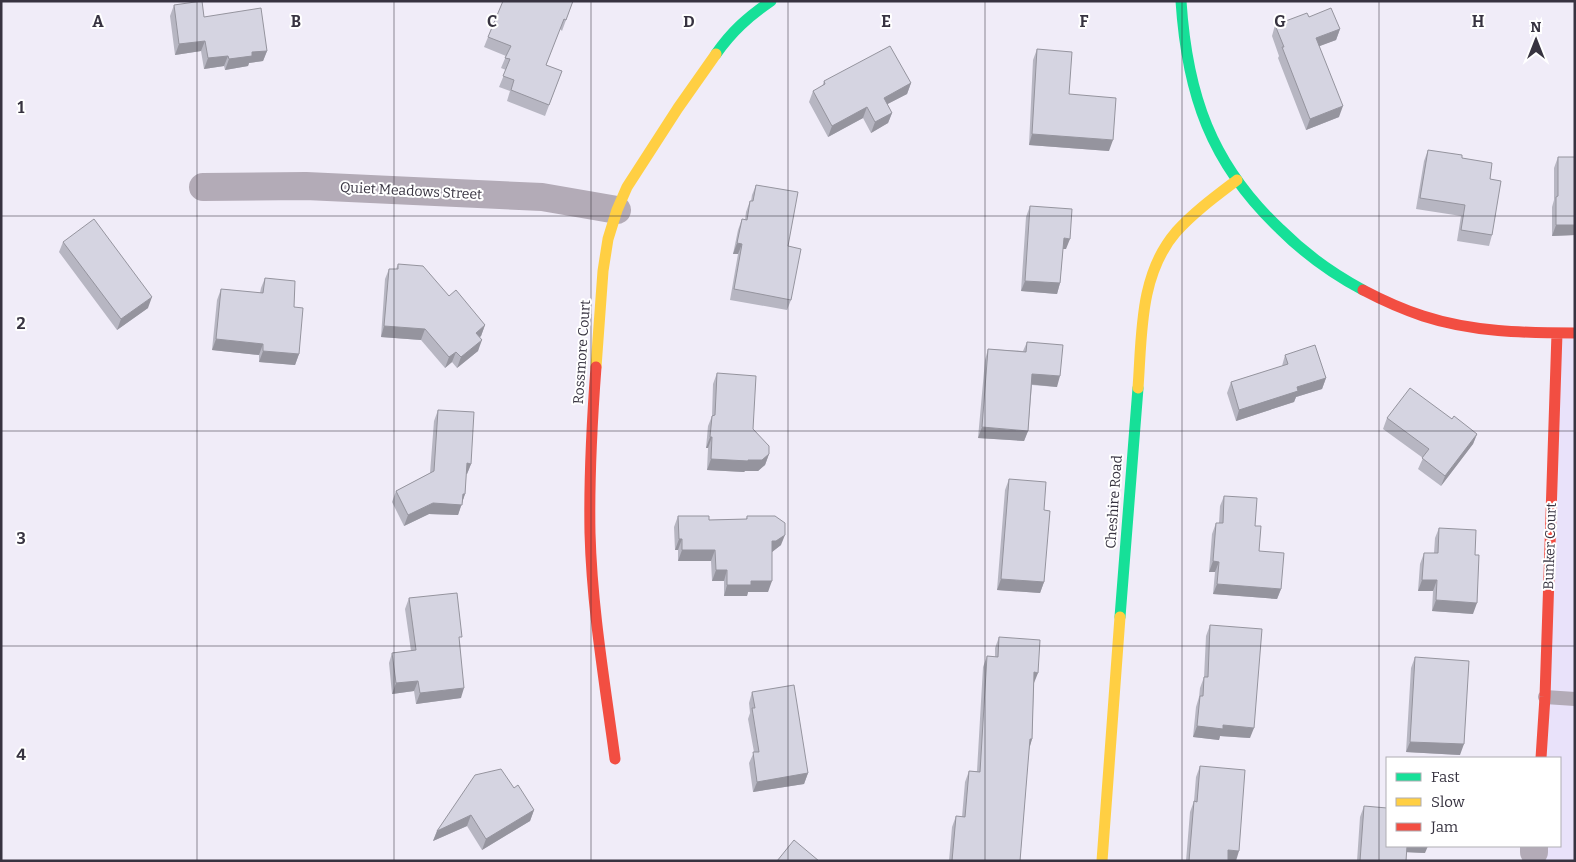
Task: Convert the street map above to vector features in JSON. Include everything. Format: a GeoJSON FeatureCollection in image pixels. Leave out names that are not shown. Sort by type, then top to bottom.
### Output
{"type":"FeatureCollection","features":[{"type":"Feature","properties":{"kind":"street","name":"Rossmore Court"},"geometry":{"type":"LineString","coordinates":[[614,760],[596,617],[590,533],[593,409],[603,271],[608,238],[627,187],[729,35],[750,15],[771,1]]}},
{"type":"Feature","properties":{"kind":"street"},"geometry":{"type":"LineString","coordinates":[[1181,1],[1190,72],[1200,109],[1221,156],[1236,180],[1266,215],[1297,246],[1345,281],[1377,298],[1416,314],[1457,325],[1498,331],[1575,333]]}},
{"type":"Feature","properties":{"kind":"street","name":"Cheshire Road"},"geometry":{"type":"LineString","coordinates":[[1102,861],[1144,302],[1151,276],[1162,252],[1184,224],[1236,180]]}},
{"type":"Feature","properties":{"kind":"street","name":"Quiet Meadows Street"},"geometry":{"type":"LineString","coordinates":[[203,187],[306,186],[542,197],[617,210]]}},
{"type":"Feature","properties":{"kind":"street","name":"Bunker Court"},"geometry":{"type":"LineString","coordinates":[[1541,757],[1545,697],[1557,333]]}},
{"type":"Feature","properties":{"kind":"lane"},"geometry":{"type":"LineString","coordinates":[[1545,697],[1575,698]]}},
{"type":"Feature","properties":{"kind":"shaded area"},"geometry":{"type":"Polygon","coordinates":[[[1557,333],[1575,333],[1575,861],[1533,861],[1534,847],[1561,847],[1561,757],[1541,757],[1557,333]]]}},
{"type":"Feature","properties":{"kind":"building"},"geometry":{"type":"Polygon","coordinates":[[[202,1],[204,17],[261,8],[267,51],[252,52],[252,56],[229,59],[228,56],[208,58],[205,41],[179,44],[174,5],[202,1]]]}},
{"type":"Feature","properties":{"kind":"building"},"geometry":{"type":"Polygon","coordinates":[[[503,1],[573,1],[546,65],[562,71],[549,105],[511,90],[514,80],[503,76],[510,59],[505,58],[511,46],[488,37],[503,1]]]}},
{"type":"Feature","properties":{"kind":"building"},"geometry":{"type":"Polygon","coordinates":[[[1331,8],[1340,29],[1316,38],[1343,106],[1310,119],[1275,25],[1307,13],[1309,17],[1331,8]]]}},
{"type":"Feature","properties":{"kind":"building"},"geometry":{"type":"Polygon","coordinates":[[[890,46],[911,83],[884,98],[892,113],[875,122],[867,107],[832,126],[813,91],[825,84],[824,81],[890,46]]]}},
{"type":"Feature","properties":{"kind":"building"},"geometry":{"type":"Polygon","coordinates":[[[1037,49],[1072,52],[1069,94],[1116,98],[1113,140],[1032,134],[1037,49]]]}},
{"type":"Feature","properties":{"kind":"building"},"geometry":{"type":"Polygon","coordinates":[[[1428,150],[1462,155],[1462,158],[1492,163],[1490,179],[1501,181],[1492,235],[1461,230],[1465,205],[1420,198],[1428,150]]]}},
{"type":"Feature","properties":{"kind":"building"},"geometry":{"type":"Polygon","coordinates":[[[1558,157],[1575,157],[1575,225],[1556,225],[1558,157]]]}},
{"type":"Feature","properties":{"kind":"building"},"geometry":{"type":"Polygon","coordinates":[[[756,185],[798,192],[788,246],[801,249],[791,300],[734,289],[742,244],[737,243],[742,219],[747,220],[750,201],[753,201],[756,185]]]}},
{"type":"Feature","properties":{"kind":"building"},"geometry":{"type":"Polygon","coordinates":[[[1030,206],[1072,209],[1070,239],[1064,238],[1060,283],[1025,281],[1030,206]]]}},
{"type":"Feature","properties":{"kind":"building"},"geometry":{"type":"Polygon","coordinates":[[[94,219],[152,297],[121,319],[63,242],[94,219]]]}},
{"type":"Feature","properties":{"kind":"building"},"geometry":{"type":"Polygon","coordinates":[[[398,264],[423,266],[449,296],[456,290],[485,325],[476,333],[482,340],[461,357],[456,352],[449,357],[425,329],[384,326],[389,269],[398,269],[398,264]]]}},
{"type":"Feature","properties":{"kind":"building"},"geometry":{"type":"Polygon","coordinates":[[[265,278],[295,281],[294,307],[303,308],[299,354],[263,351],[263,344],[216,339],[221,289],[263,293],[265,278]]]}},
{"type":"Feature","properties":{"kind":"building"},"geometry":{"type":"Polygon","coordinates":[[[1027,342],[1063,345],[1060,376],[1032,374],[1028,431],[982,427],[988,349],[1026,352],[1027,342]]]}},
{"type":"Feature","properties":{"kind":"building"},"geometry":{"type":"Polygon","coordinates":[[[1315,345],[1326,378],[1297,387],[1298,391],[1239,410],[1231,382],[1288,364],[1285,355],[1315,345]]]}},
{"type":"Feature","properties":{"kind":"building"},"geometry":{"type":"Polygon","coordinates":[[[717,373],[756,376],[753,429],[769,446],[769,454],[762,460],[711,459],[712,437],[710,437],[712,416],[715,415],[717,373]]]}},
{"type":"Feature","properties":{"kind":"building"},"geometry":{"type":"Polygon","coordinates":[[[1410,388],[1452,419],[1454,416],[1477,434],[1445,476],[1422,458],[1429,449],[1387,418],[1410,388]]]}},
{"type":"Feature","properties":{"kind":"building"},"geometry":{"type":"Polygon","coordinates":[[[438,410],[474,412],[471,464],[467,463],[465,494],[463,494],[462,505],[433,503],[408,515],[396,491],[434,471],[438,410]]]}},
{"type":"Feature","properties":{"kind":"building"},"geometry":{"type":"Polygon","coordinates":[[[1009,479],[1046,482],[1044,510],[1050,511],[1044,582],[1001,579],[1009,479]]]}},
{"type":"Feature","properties":{"kind":"building"},"geometry":{"type":"Polygon","coordinates":[[[1224,496],[1257,498],[1255,526],[1261,526],[1259,551],[1284,553],[1281,589],[1217,584],[1219,562],[1213,561],[1216,523],[1223,523],[1224,496]]]}},
{"type":"Feature","properties":{"kind":"building"},"geometry":{"type":"Polygon","coordinates":[[[678,516],[709,516],[709,520],[747,519],[747,516],[775,516],[785,523],[785,535],[776,541],[772,541],[772,581],[751,581],[751,585],[727,585],[727,570],[716,570],[715,550],[682,550],[682,539],[679,539],[678,516]]]}},
{"type":"Feature","properties":{"kind":"building"},"geometry":{"type":"Polygon","coordinates":[[[1439,528],[1476,530],[1475,555],[1479,555],[1477,603],[1436,600],[1437,580],[1422,580],[1424,553],[1438,553],[1439,528]]]}},
{"type":"Feature","properties":{"kind":"building"},"geometry":{"type":"Polygon","coordinates":[[[457,593],[462,637],[459,637],[464,688],[420,693],[418,681],[396,683],[392,653],[416,650],[409,598],[457,593]]]}},
{"type":"Feature","properties":{"kind":"building"},"geometry":{"type":"Polygon","coordinates":[[[1210,625],[1262,629],[1254,728],[1223,725],[1223,729],[1197,726],[1200,696],[1203,696],[1204,677],[1208,677],[1210,625]]]}},
{"type":"Feature","properties":{"kind":"building"},"geometry":{"type":"Polygon","coordinates":[[[999,637],[1040,640],[1038,673],[1034,672],[1032,739],[1030,739],[1020,861],[952,861],[956,816],[965,817],[969,771],[980,772],[987,656],[998,657],[999,637]]]}},
{"type":"Feature","properties":{"kind":"building"},"geometry":{"type":"Polygon","coordinates":[[[1415,657],[1469,661],[1464,744],[1410,742],[1415,657]]]}},
{"type":"Feature","properties":{"kind":"building"},"geometry":{"type":"Polygon","coordinates":[[[794,685],[808,773],[757,782],[753,752],[759,752],[752,708],[755,708],[752,692],[794,685]]]}},
{"type":"Feature","properties":{"kind":"building"},"geometry":{"type":"Polygon","coordinates":[[[1200,766],[1245,770],[1239,851],[1228,850],[1228,861],[1189,861],[1194,801],[1197,802],[1200,766]]]}},
{"type":"Feature","properties":{"kind":"building"},"geometry":{"type":"Polygon","coordinates":[[[501,769],[514,788],[518,785],[534,810],[486,839],[471,815],[437,831],[475,775],[501,769]]]}},
{"type":"Feature","properties":{"kind":"building"},"geometry":{"type":"Polygon","coordinates":[[[1364,806],[1386,808],[1386,847],[1407,847],[1406,861],[1360,861],[1364,806]]]}},
{"type":"Feature","properties":{"kind":"building"},"geometry":{"type":"Polygon","coordinates":[[[794,840],[819,861],[777,861],[794,840]]]}},
{"type":"Feature","properties":{"kind":"traffic: fast"},"geometry":{"type":"LineString","coordinates":[[716,54],[741,25],[771,1]]}},
{"type":"Feature","properties":{"kind":"traffic: fast"},"geometry":{"type":"LineString","coordinates":[[1181,1],[1189,67],[1197,97],[1207,126],[1220,153],[1236,179],[1256,204],[1280,229],[1309,255],[1363,290]]}},
{"type":"Feature","properties":{"kind":"traffic: fast"},"geometry":{"type":"LineString","coordinates":[[1120,617],[1138,388]]}},
{"type":"Feature","properties":{"kind":"traffic: slow"},"geometry":{"type":"LineString","coordinates":[[596,367],[603,271],[608,239],[617,210],[627,187],[678,108],[716,54]]}},
{"type":"Feature","properties":{"kind":"traffic: slow"},"geometry":{"type":"LineString","coordinates":[[1138,388],[1142,327],[1149,286],[1155,267],[1164,249],[1176,232],[1213,198],[1237,180]]}},
{"type":"Feature","properties":{"kind":"traffic: slow"},"geometry":{"type":"LineString","coordinates":[[1102,861],[1120,617]]}},
{"type":"Feature","properties":{"kind":"traffic: jam"},"geometry":{"type":"LineString","coordinates":[[1363,290],[1415,313],[1460,325],[1498,331],[1575,333]]}},
{"type":"Feature","properties":{"kind":"traffic: jam"},"geometry":{"type":"LineString","coordinates":[[1541,757],[1545,697],[1557,333]]}},
{"type":"Feature","properties":{"kind":"traffic: jam"},"geometry":{"type":"LineString","coordinates":[[596,367],[590,471],[591,561],[593,590],[615,759]]}}]}
